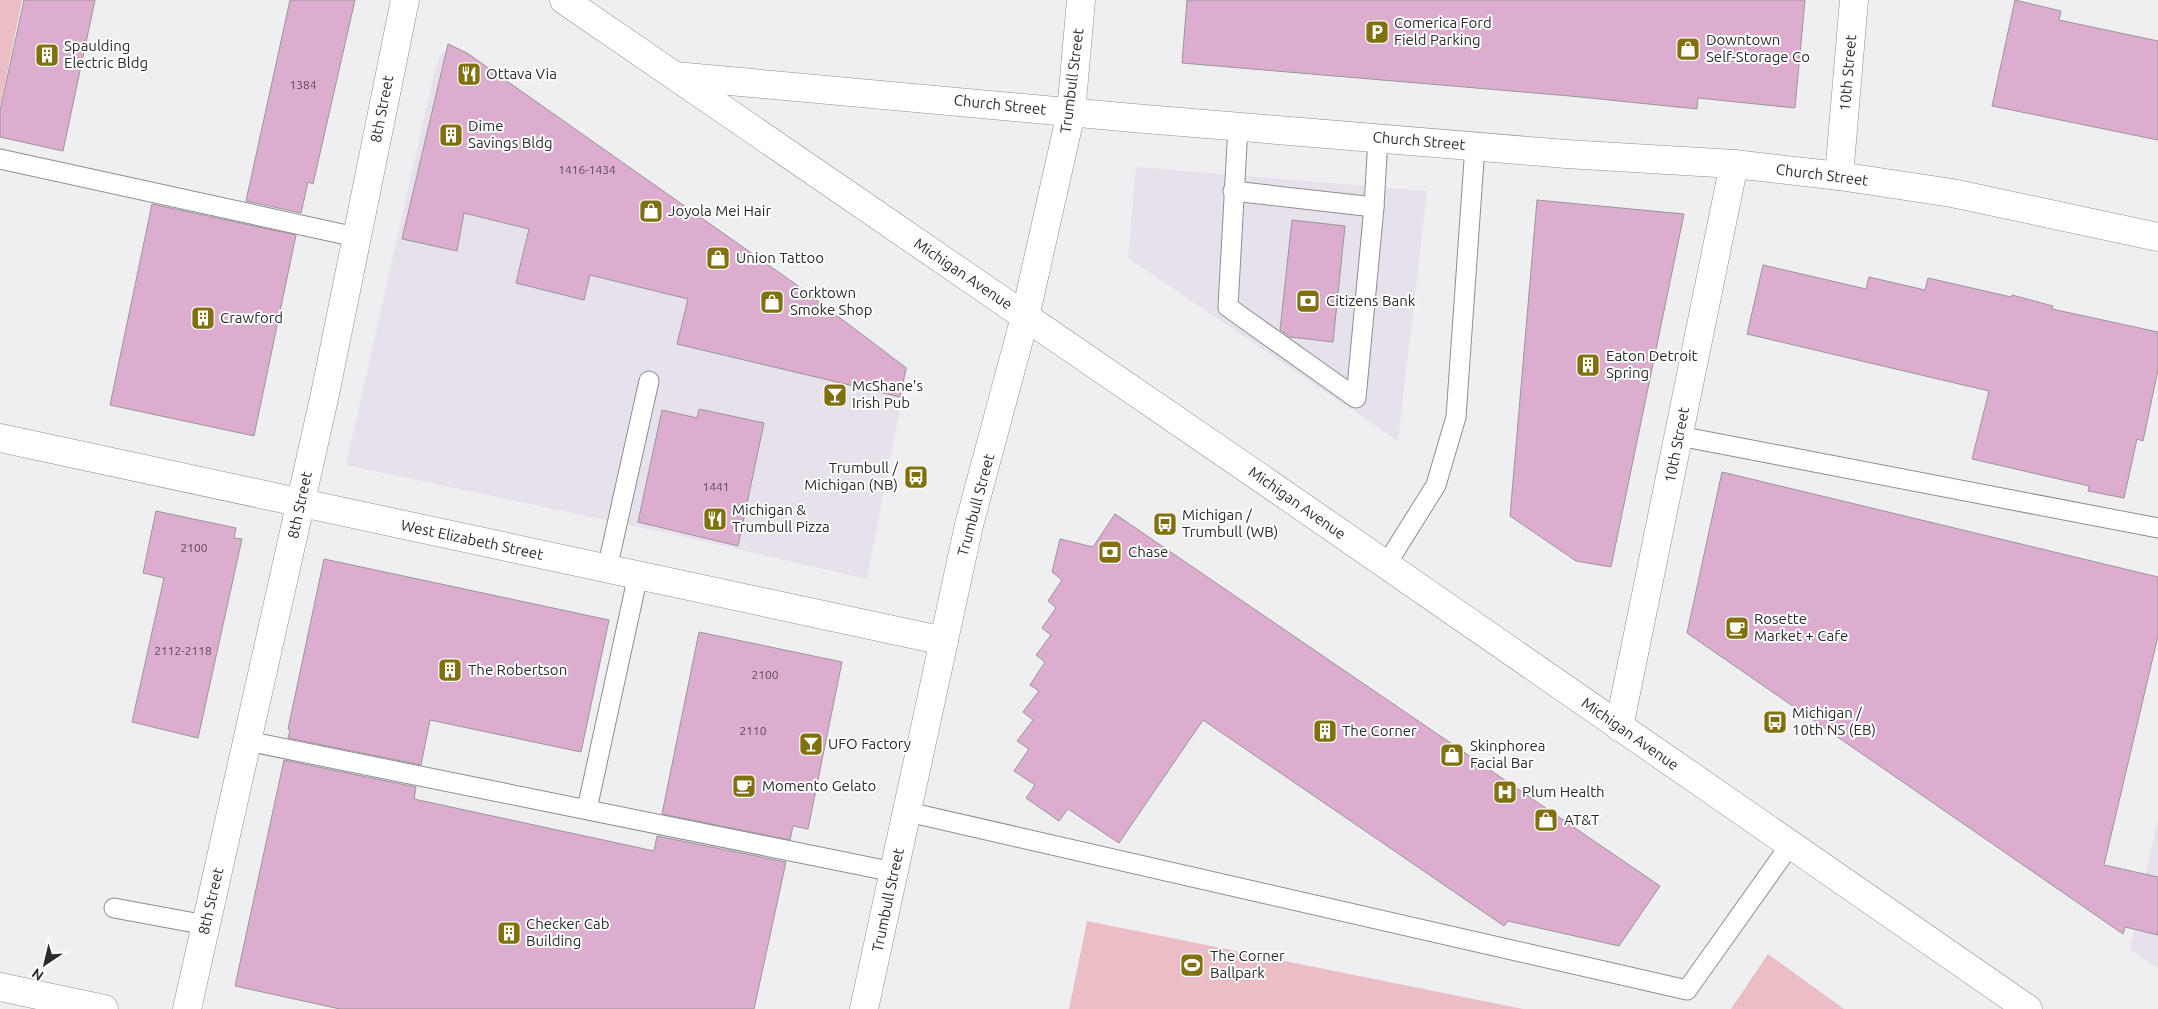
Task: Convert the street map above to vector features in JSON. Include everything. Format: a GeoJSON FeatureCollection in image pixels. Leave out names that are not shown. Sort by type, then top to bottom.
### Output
{"type":"FeatureCollection","features":[{"type":"Feature","properties":{"kind":"street","name":"8th Street"},"geometry":{"type":"LineString","coordinates":[[186,1009],[301,503],[405,0]]}},
{"type":"Feature","properties":{"kind":"street","name":"Michigan Avenue"},"geometry":{"type":"LineString","coordinates":[[564,0],[1386,565],[1790,845],[2018,1006]]}},
{"type":"Feature","properties":{"kind":"street","name":"Trumbull Street"},"geometry":{"type":"LineString","coordinates":[[864,1009],[969,526],[1025,317],[1071,113],[1081,0]]}},
{"type":"Feature","properties":{"kind":"street","name":"10th Street"},"geometry":{"type":"LineString","coordinates":[[1839,176],[1854,0]]}},
{"type":"Feature","properties":{"kind":"street","name":"Church Street"},"geometry":{"type":"LineString","coordinates":[[675,76],[992,104],[1071,113],[1475,146],[1734,164],[1839,176],[1952,193],[2158,237]]}},
{"type":"Feature","properties":{"kind":"street","name":"10th Street"},"geometry":{"type":"LineString","coordinates":[[1619,727],[1734,164]]}},
{"type":"Feature","properties":{"kind":"street","name":"West Elizabeth Street"},"geometry":{"type":"LineString","coordinates":[[0,438],[944,641]]}},
{"type":"Feature","properties":{"kind":"street"},"geometry":{"type":"LineString","coordinates":[[0,987],[104,1009]]}},
{"type":"Feature","properties":{"kind":"lane"},"geometry":{"type":"LineString","coordinates":[[1238,126],[1228,307],[1356,398],[1374,207],[1378,138]]}},
{"type":"Feature","properties":{"kind":"lane"},"geometry":{"type":"LineString","coordinates":[[1386,565],[1436,485],[1456,417],[1475,146]]}},
{"type":"Feature","properties":{"kind":"lane"},"geometry":{"type":"LineString","coordinates":[[0,159],[356,237]]}},
{"type":"Feature","properties":{"kind":"lane"},"geometry":{"type":"LineString","coordinates":[[1234,192],[1374,207]]}},
{"type":"Feature","properties":{"kind":"lane"},"geometry":{"type":"LineString","coordinates":[[607,569],[649,381]]}},
{"type":"Feature","properties":{"kind":"lane"},"geometry":{"type":"LineString","coordinates":[[1679,436],[2158,528]]}},
{"type":"Feature","properties":{"kind":"lane"},"geometry":{"type":"LineString","coordinates":[[587,810],[638,575]]}},
{"type":"Feature","properties":{"kind":"lane"},"geometry":{"type":"LineString","coordinates":[[247,741],[894,872]]}},
{"type":"Feature","properties":{"kind":"lane"},"geometry":{"type":"LineString","coordinates":[[908,812],[1687,990],[1790,845]]}},
{"type":"Feature","properties":{"kind":"lane"},"geometry":{"type":"LineString","coordinates":[[114,908],[206,925]]}},
{"type":"Feature","properties":{"kind":"shaded area"},"geometry":{"type":"Polygon","coordinates":[[[0,0],[22,0],[0,108],[0,0]]]}},
{"type":"Feature","properties":{"kind":"shaded area"},"geometry":{"type":"Polygon","coordinates":[[[465,52],[794,283],[908,367],[867,579],[672,534],[346,465],[434,74],[441,53],[465,52]]]}},
{"type":"Feature","properties":{"kind":"shaded area"},"geometry":{"type":"Polygon","coordinates":[[[1136,167],[1427,191],[1398,441],[1128,258],[1136,167]]]}},
{"type":"Feature","properties":{"kind":"shaded area"},"geometry":{"type":"Polygon","coordinates":[[[2158,818],[2158,969],[2130,949],[2158,818]]]}},
{"type":"Feature","properties":{"kind":"shaded area","name":"The Corner Ballpark"},"geometry":{"type":"Polygon","coordinates":[[[1087,921],[1523,1009],[1069,1009],[1087,921]]]}},
{"type":"Feature","properties":{"kind":"shaded area"},"geometry":{"type":"Polygon","coordinates":[[[1768,954],[1844,1009],[1731,1009],[1768,954]]]}},
{"type":"Feature","properties":{"kind":"building","name":"Spaulding Electric Bldg"},"geometry":{"type":"Polygon","coordinates":[[[24,0],[95,0],[63,151],[0,137],[0,111],[24,0]]]}},
{"type":"Feature","properties":{"kind":"building"},"geometry":{"type":"Polygon","coordinates":[[[290,0],[355,0],[313,184],[308,182],[301,213],[246,201],[290,0]]]}},
{"type":"Feature","properties":{"kind":"building"},"geometry":{"type":"Polygon","coordinates":[[[1187,0],[1805,0],[1795,108],[1698,98],[1697,109],[1570,96],[1182,63],[1187,0]]]}},
{"type":"Feature","properties":{"kind":"building"},"geometry":{"type":"Polygon","coordinates":[[[2015,0],[2061,11],[2059,20],[2158,41],[2158,140],[1992,106],[2015,0]]]}},
{"type":"Feature","properties":{"kind":"building"},"geometry":{"type":"Polygon","coordinates":[[[448,44],[467,53],[794,283],[906,368],[900,397],[677,344],[688,299],[590,275],[584,300],[516,283],[529,229],[464,213],[457,251],[402,239],[448,44]]]}},
{"type":"Feature","properties":{"kind":"building","name":"Eaton Detroit Spring"},"geometry":{"type":"Polygon","coordinates":[[[1537,200],[1684,214],[1611,567],[1576,561],[1510,516],[1537,200]]]}},
{"type":"Feature","properties":{"kind":"building","name":"Crawford"},"geometry":{"type":"Polygon","coordinates":[[[152,204],[296,235],[254,436],[110,405],[152,204]]]}},
{"type":"Feature","properties":{"kind":"building"},"geometry":{"type":"Polygon","coordinates":[[[1292,220],[1345,226],[1333,342],[1290,337],[1280,330],[1292,220]]]}},
{"type":"Feature","properties":{"kind":"building"},"geometry":{"type":"Polygon","coordinates":[[[1763,265],[1866,289],[1869,277],[1925,290],[1928,278],[2011,297],[2012,295],[2053,306],[2052,309],[2158,332],[2158,370],[2143,441],[2137,439],[2124,498],[2088,491],[2089,486],[1972,459],[1989,391],[1747,334],[1763,265]]]}},
{"type":"Feature","properties":{"kind":"building"},"geometry":{"type":"Polygon","coordinates":[[[699,409],[764,423],[738,546],[638,522],[662,410],[697,418],[699,409]]]}},
{"type":"Feature","properties":{"kind":"building"},"geometry":{"type":"Polygon","coordinates":[[[1722,472],[2158,577],[2158,636],[2104,865],[2158,877],[2158,935],[2125,927],[2123,934],[1687,633],[1722,472]]]}},
{"type":"Feature","properties":{"kind":"building"},"geometry":{"type":"Polygon","coordinates":[[[156,511],[236,528],[234,538],[242,539],[198,738],[132,722],[164,578],[143,573],[156,511]]]}},
{"type":"Feature","properties":{"kind":"building","name":"The Corner"},"geometry":{"type":"Polygon","coordinates":[[[1115,514],[1660,886],[1619,946],[1508,921],[1504,926],[1203,720],[1119,843],[1068,809],[1059,821],[1026,798],[1035,785],[1014,771],[1029,749],[1017,741],[1033,720],[1023,712],[1039,691],[1030,685],[1045,662],[1036,655],[1051,635],[1042,628],[1056,608],[1048,601],[1062,580],[1052,572],[1060,539],[1093,547],[1115,514]]]}},
{"type":"Feature","properties":{"kind":"building","name":"The Robertson"},"geometry":{"type":"Polygon","coordinates":[[[324,559],[609,620],[581,752],[430,720],[421,765],[288,738],[290,730],[288,729],[324,559]]]}},
{"type":"Feature","properties":{"kind":"building"},"geometry":{"type":"Polygon","coordinates":[[[699,632],[842,662],[808,829],[793,826],[790,840],[662,814],[699,632]]]}},
{"type":"Feature","properties":{"kind":"building","name":"Checker Cab Building"},"geometry":{"type":"Polygon","coordinates":[[[284,760],[416,787],[414,799],[654,851],[657,836],[786,862],[754,1009],[340,1009],[235,986],[284,760]]]}},
{"type":"Feature","properties":{"kind":"place","name":"Comerica Ford Field Parking"},"geometry":{"type":"Point","coordinates":[1377,32]}},
{"type":"Feature","properties":{"kind":"place","name":"Downtown Self-Storage Co"},"geometry":{"type":"Point","coordinates":[1688,49]}},
{"type":"Feature","properties":{"kind":"place","name":"Spaulding Electric Bldg"},"geometry":{"type":"Point","coordinates":[47,55]}},
{"type":"Feature","properties":{"kind":"place","name":"Ottava Via"},"geometry":{"type":"Point","coordinates":[469,74]}},
{"type":"Feature","properties":{"kind":"place","name":"Dime Savings Bldg"},"geometry":{"type":"Point","coordinates":[451,135]}},
{"type":"Feature","properties":{"kind":"place","name":"Joyola Mei Hair"},"geometry":{"type":"Point","coordinates":[651,211]}},
{"type":"Feature","properties":{"kind":"place","name":"Union Tattoo"},"geometry":{"type":"Point","coordinates":[718,258]}},
{"type":"Feature","properties":{"kind":"place","name":"Citizens Bank"},"geometry":{"type":"Point","coordinates":[1308,301]}},
{"type":"Feature","properties":{"kind":"place","name":"Corktown Smoke Shop"},"geometry":{"type":"Point","coordinates":[772,302]}},
{"type":"Feature","properties":{"kind":"place","name":"Crawford"},"geometry":{"type":"Point","coordinates":[203,318]}},
{"type":"Feature","properties":{"kind":"place","name":"Eaton Detroit Spring"},"geometry":{"type":"Point","coordinates":[1588,365]}},
{"type":"Feature","properties":{"kind":"place","name":"McShane's Irish Pub"},"geometry":{"type":"Point","coordinates":[835,395]}},
{"type":"Feature","properties":{"kind":"place","name":"Trumbull / Michigan (NB)"},"geometry":{"type":"Point","coordinates":[916,477]}},
{"type":"Feature","properties":{"kind":"place","name":"Michigan & Trumbull Pizza"},"geometry":{"type":"Point","coordinates":[715,519]}},
{"type":"Feature","properties":{"kind":"place","name":"Michigan / Trumbull (WB)"},"geometry":{"type":"Point","coordinates":[1165,524]}},
{"type":"Feature","properties":{"kind":"place","name":"Chase"},"geometry":{"type":"Point","coordinates":[1110,552]}},
{"type":"Feature","properties":{"kind":"place","name":"Rosette Market + Cafe"},"geometry":{"type":"Point","coordinates":[1737,628]}},
{"type":"Feature","properties":{"kind":"place","name":"The Robertson"},"geometry":{"type":"Point","coordinates":[450,670]}},
{"type":"Feature","properties":{"kind":"place","name":"Michigan / 10th NS (EB)"},"geometry":{"type":"Point","coordinates":[1775,722]}},
{"type":"Feature","properties":{"kind":"place","name":"The Corner"},"geometry":{"type":"Point","coordinates":[1325,731]}},
{"type":"Feature","properties":{"kind":"place","name":"UFO Factory"},"geometry":{"type":"Point","coordinates":[811,744]}},
{"type":"Feature","properties":{"kind":"place","name":"Skinphorea Facial Bar"},"geometry":{"type":"Point","coordinates":[1452,755]}},
{"type":"Feature","properties":{"kind":"place","name":"Momento Gelato"},"geometry":{"type":"Point","coordinates":[744,786]}},
{"type":"Feature","properties":{"kind":"place","name":"Plum Health"},"geometry":{"type":"Point","coordinates":[1505,792]}},
{"type":"Feature","properties":{"kind":"place","name":"AT&T"},"geometry":{"type":"Point","coordinates":[1546,820]}},
{"type":"Feature","properties":{"kind":"place","name":"Checker Cab Building"},"geometry":{"type":"Point","coordinates":[509,933]}},
{"type":"Feature","properties":{"kind":"place","name":"The Corner Ballpark"},"geometry":{"type":"Point","coordinates":[1192,965]}}]}
